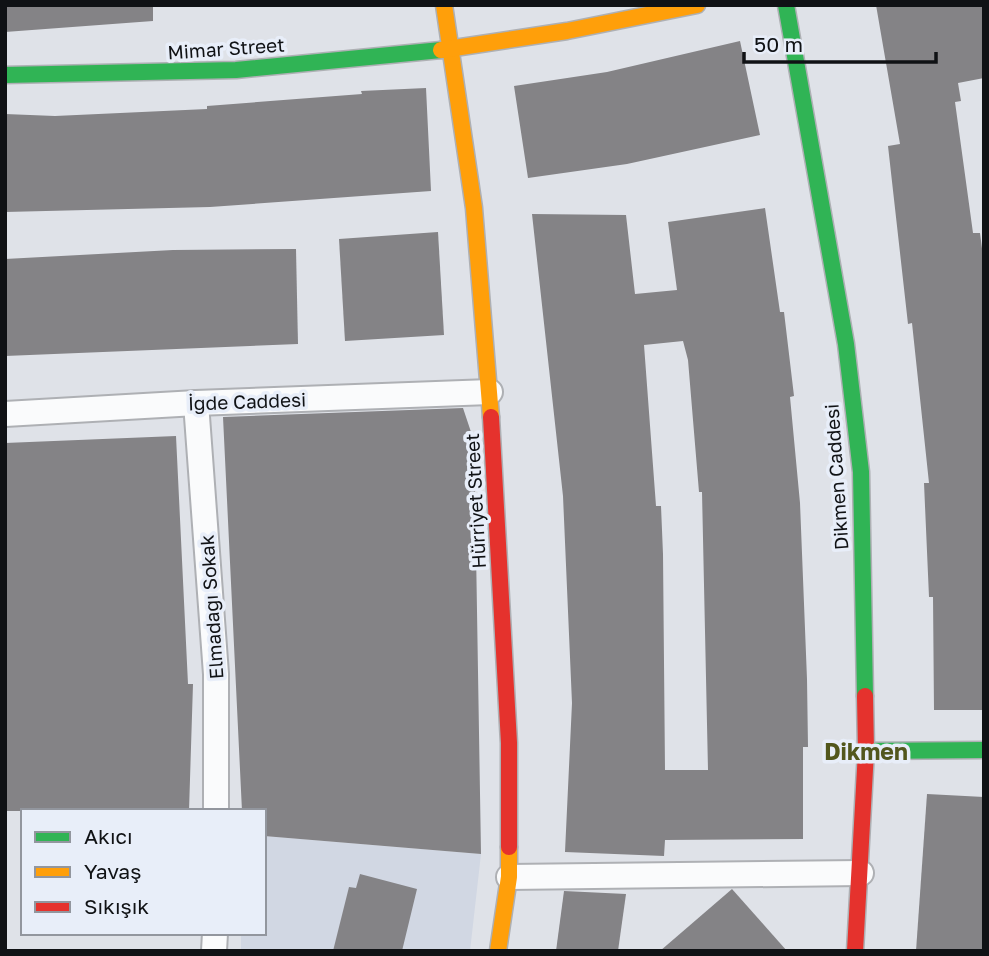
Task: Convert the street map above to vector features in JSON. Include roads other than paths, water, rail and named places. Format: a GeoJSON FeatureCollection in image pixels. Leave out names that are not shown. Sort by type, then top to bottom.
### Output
{"type":"FeatureCollection","features":[{"type":"Feature","properties":{"kind":"main road","name":"Hürriyet Street"},"geometry":{"type":"LineString","coordinates":[[444,5],[474,208],[490,392],[509,743],[509,877],[498,951]]}},
{"type":"Feature","properties":{"kind":"main road","name":"Mimar Street"},"geometry":{"type":"LineString","coordinates":[[5,75],[170,73],[450,50],[528,39],[697,5]]}},
{"type":"Feature","properties":{"kind":"main road","name":"Dikmen Caddesi"},"geometry":{"type":"LineString","coordinates":[[786,5],[846,344],[859,459],[866,751],[855,951]]}},
{"type":"Feature","properties":{"kind":"main road"},"geometry":{"type":"LineString","coordinates":[[866,751],[984,750]]}},
{"type":"Feature","properties":{"kind":"street","name":"İğde Caddesi"},"geometry":{"type":"LineString","coordinates":[[5,414],[196,403],[490,392]]}},
{"type":"Feature","properties":{"kind":"street","name":"Elmadağı Sokak"},"geometry":{"type":"LineString","coordinates":[[196,403],[216,674],[216,809]]}},
{"type":"Feature","properties":{"kind":"street"},"geometry":{"type":"LineString","coordinates":[[509,877],[861,873]]}},
{"type":"Feature","properties":{"kind":"district","name":"Dikmen"},"geometry":{"type":"Point","coordinates":[866,751]}}]}
